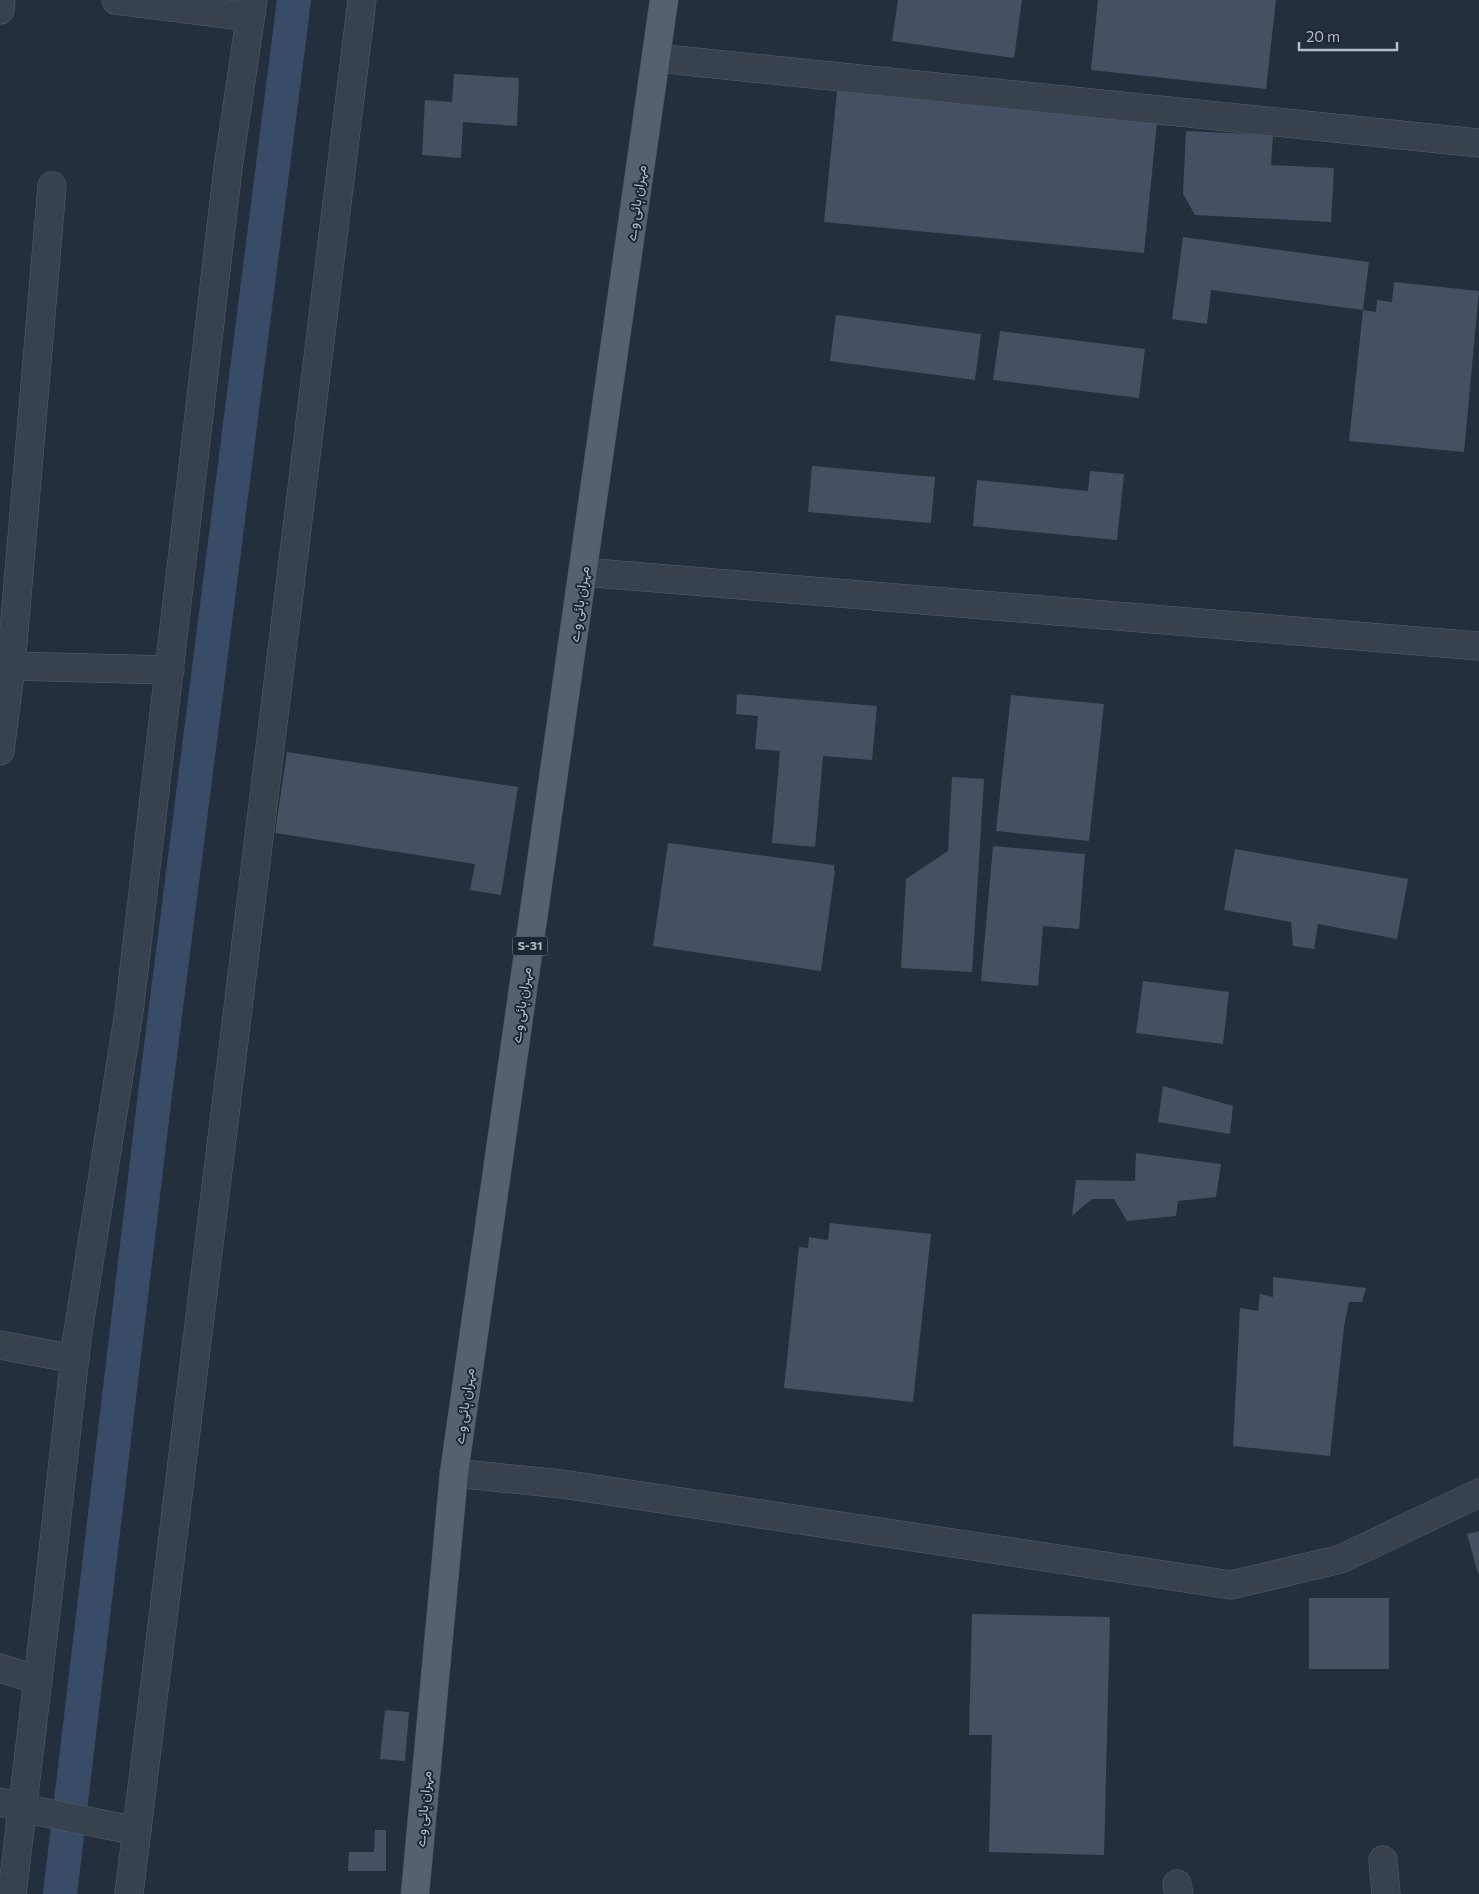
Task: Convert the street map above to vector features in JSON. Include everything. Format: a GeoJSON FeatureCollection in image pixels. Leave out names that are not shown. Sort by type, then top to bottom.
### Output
{"type":"FeatureCollection","features":[{"type":"Feature","properties":{"kind":"main road","name":"مہران ہائی وے"},"geometry":{"type":"LineString","coordinates":[[415,1894],[454,1473],[664,0]]}},
{"type":"Feature","properties":{"kind":"street"},"geometry":{"type":"LineString","coordinates":[[0,10],[1,0]]}},
{"type":"Feature","properties":{"kind":"street"},"geometry":{"type":"LineString","coordinates":[[12,1894],[11,1805],[38,1680],[75,1359],[129,1012],[228,168],[251,8],[116,0]]}},
{"type":"Feature","properties":{"kind":"street"},"geometry":{"type":"LineString","coordinates":[[129,1894],[362,0]]}},
{"type":"Feature","properties":{"kind":"street"},"geometry":{"type":"LineString","coordinates":[[657,58],[1479,143]]}},
{"type":"Feature","properties":{"kind":"street"},"geometry":{"type":"LineString","coordinates":[[0,751],[5,665],[52,186]]}},
{"type":"Feature","properties":{"kind":"street"},"geometry":{"type":"LineString","coordinates":[[583,572],[1479,646]]}},
{"type":"Feature","properties":{"kind":"street"},"geometry":{"type":"LineString","coordinates":[[5,665],[170,670]]}},
{"type":"Feature","properties":{"kind":"street"},"geometry":{"type":"LineString","coordinates":[[0,1345],[75,1359]]}},
{"type":"Feature","properties":{"kind":"street"},"geometry":{"type":"LineString","coordinates":[[454,1473],[562,1484],[1231,1585],[1341,1559],[1479,1493]]}},
{"type":"Feature","properties":{"kind":"street"},"geometry":{"type":"LineString","coordinates":[[0,1668],[38,1680]]}},
{"type":"Feature","properties":{"kind":"street"},"geometry":{"type":"LineString","coordinates":[[11,1805],[137,1831]]}},
{"type":"Feature","properties":{"kind":"street"},"geometry":{"type":"LineString","coordinates":[[1383,1860],[1386,1894]]}},
{"type":"Feature","properties":{"kind":"building"},"geometry":{"type":"Polygon","coordinates":[[[898,0],[1022,0],[1014,58],[892,41],[898,0]]]}},
{"type":"Feature","properties":{"kind":"building"},"geometry":{"type":"Polygon","coordinates":[[[1098,0],[1276,0],[1266,89],[1091,70],[1098,0]]]}},
{"type":"Feature","properties":{"kind":"building"},"geometry":{"type":"Polygon","coordinates":[[[454,74],[519,78],[517,126],[463,122],[461,158],[422,155],[425,100],[452,102],[454,74]]]}},
{"type":"Feature","properties":{"kind":"building"},"geometry":{"type":"Polygon","coordinates":[[[837,91],[1157,122],[1144,253],[824,222],[837,91]]]}},
{"type":"Feature","properties":{"kind":"building"},"geometry":{"type":"Polygon","coordinates":[[[1186,131],[1273,135],[1271,165],[1334,168],[1331,222],[1195,215],[1183,194],[1186,131]]]}},
{"type":"Feature","properties":{"kind":"building"},"geometry":{"type":"Polygon","coordinates":[[[1183,237],[1369,262],[1363,310],[1211,290],[1207,324],[1172,319],[1183,237]]]}},
{"type":"Feature","properties":{"kind":"building"},"geometry":{"type":"Polygon","coordinates":[[[1394,282],[1479,291],[1464,452],[1349,441],[1363,310],[1376,312],[1377,300],[1392,302],[1394,282]]]}},
{"type":"Feature","properties":{"kind":"building"},"geometry":{"type":"Polygon","coordinates":[[[836,315],[981,334],[975,380],[830,361],[836,315]]]}},
{"type":"Feature","properties":{"kind":"building"},"geometry":{"type":"Polygon","coordinates":[[[1000,331],[1145,349],[1139,398],[993,380],[1000,331]]]}},
{"type":"Feature","properties":{"kind":"building"},"geometry":{"type":"Polygon","coordinates":[[[812,466],[935,477],[931,523],[808,512],[812,466]]]}},
{"type":"Feature","properties":{"kind":"building"},"geometry":{"type":"Polygon","coordinates":[[[1090,471],[1124,474],[1117,540],[973,526],[977,480],[1088,491],[1090,471]]]}},
{"type":"Feature","properties":{"kind":"building"},"geometry":{"type":"Polygon","coordinates":[[[737,694],[877,706],[872,760],[823,756],[815,847],[772,843],[780,751],[755,749],[758,716],[736,714],[737,694]]]}},
{"type":"Feature","properties":{"kind":"building"},"geometry":{"type":"Polygon","coordinates":[[[1011,695],[1104,704],[1089,841],[996,831],[1011,695]]]}},
{"type":"Feature","properties":{"kind":"building"},"geometry":{"type":"Polygon","coordinates":[[[287,752],[518,787],[501,895],[470,890],[475,864],[275,833],[287,752]]]}},
{"type":"Feature","properties":{"kind":"building"},"geometry":{"type":"Polygon","coordinates":[[[952,777],[984,779],[972,972],[901,968],[906,879],[948,851],[952,777]]]}},
{"type":"Feature","properties":{"kind":"building"},"geometry":{"type":"Polygon","coordinates":[[[668,843],[834,865],[835,871],[821,971],[653,946],[668,843]]]}},
{"type":"Feature","properties":{"kind":"building"},"geometry":{"type":"Polygon","coordinates":[[[993,846],[1085,854],[1079,929],[1043,926],[1038,986],[981,981],[993,846]]]}},
{"type":"Feature","properties":{"kind":"building"},"geometry":{"type":"Polygon","coordinates":[[[1235,849],[1408,879],[1397,939],[1318,924],[1314,949],[1293,946],[1291,922],[1224,910],[1235,849]]]}},
{"type":"Feature","properties":{"kind":"building"},"geometry":{"type":"Polygon","coordinates":[[[1143,981],[1229,992],[1223,1044],[1136,1033],[1143,981]]]}},
{"type":"Feature","properties":{"kind":"building"},"geometry":{"type":"Polygon","coordinates":[[[1163,1086],[1233,1106],[1230,1134],[1158,1122],[1163,1086]]]}},
{"type":"Feature","properties":{"kind":"building"},"geometry":{"type":"Polygon","coordinates":[[[1136,1153],[1221,1164],[1216,1197],[1178,1201],[1176,1216],[1127,1221],[1114,1199],[1092,1199],[1072,1216],[1076,1180],[1135,1181],[1136,1153]]]}},
{"type":"Feature","properties":{"kind":"building"},"geometry":{"type":"Polygon","coordinates":[[[830,1223],[931,1234],[913,1402],[784,1388],[799,1247],[808,1248],[809,1237],[828,1240],[830,1223]]]}},
{"type":"Feature","properties":{"kind":"building"},"geometry":{"type":"Polygon","coordinates":[[[1273,1277],[1366,1288],[1362,1302],[1349,1302],[1344,1327],[1330,1456],[1233,1446],[1240,1308],[1258,1311],[1260,1294],[1273,1297],[1273,1277]]]}},
{"type":"Feature","properties":{"kind":"building"},"geometry":{"type":"Polygon","coordinates":[[[1479,1531],[1479,1573],[1478,1573],[1467,1534],[1479,1531]]]}},
{"type":"Feature","properties":{"kind":"building"},"geometry":{"type":"Polygon","coordinates":[[[1309,1598],[1389,1598],[1389,1669],[1309,1669],[1309,1598]]]}},
{"type":"Feature","properties":{"kind":"building"},"geometry":{"type":"Polygon","coordinates":[[[972,1614],[1110,1617],[1104,1855],[989,1852],[992,1735],[969,1735],[972,1614]]]}},
{"type":"Feature","properties":{"kind":"building"},"geometry":{"type":"Polygon","coordinates":[[[385,1710],[409,1712],[405,1761],[380,1759],[385,1710]]]}},
{"type":"Feature","properties":{"kind":"building"},"geometry":{"type":"Polygon","coordinates":[[[375,1830],[386,1830],[386,1871],[348,1871],[349,1852],[374,1852],[375,1830]]]}},
{"type":"Feature","properties":{"kind":"waterway"},"geometry":{"type":"LineString","coordinates":[[60,1894],[155,1094],[294,0]]}}]}
